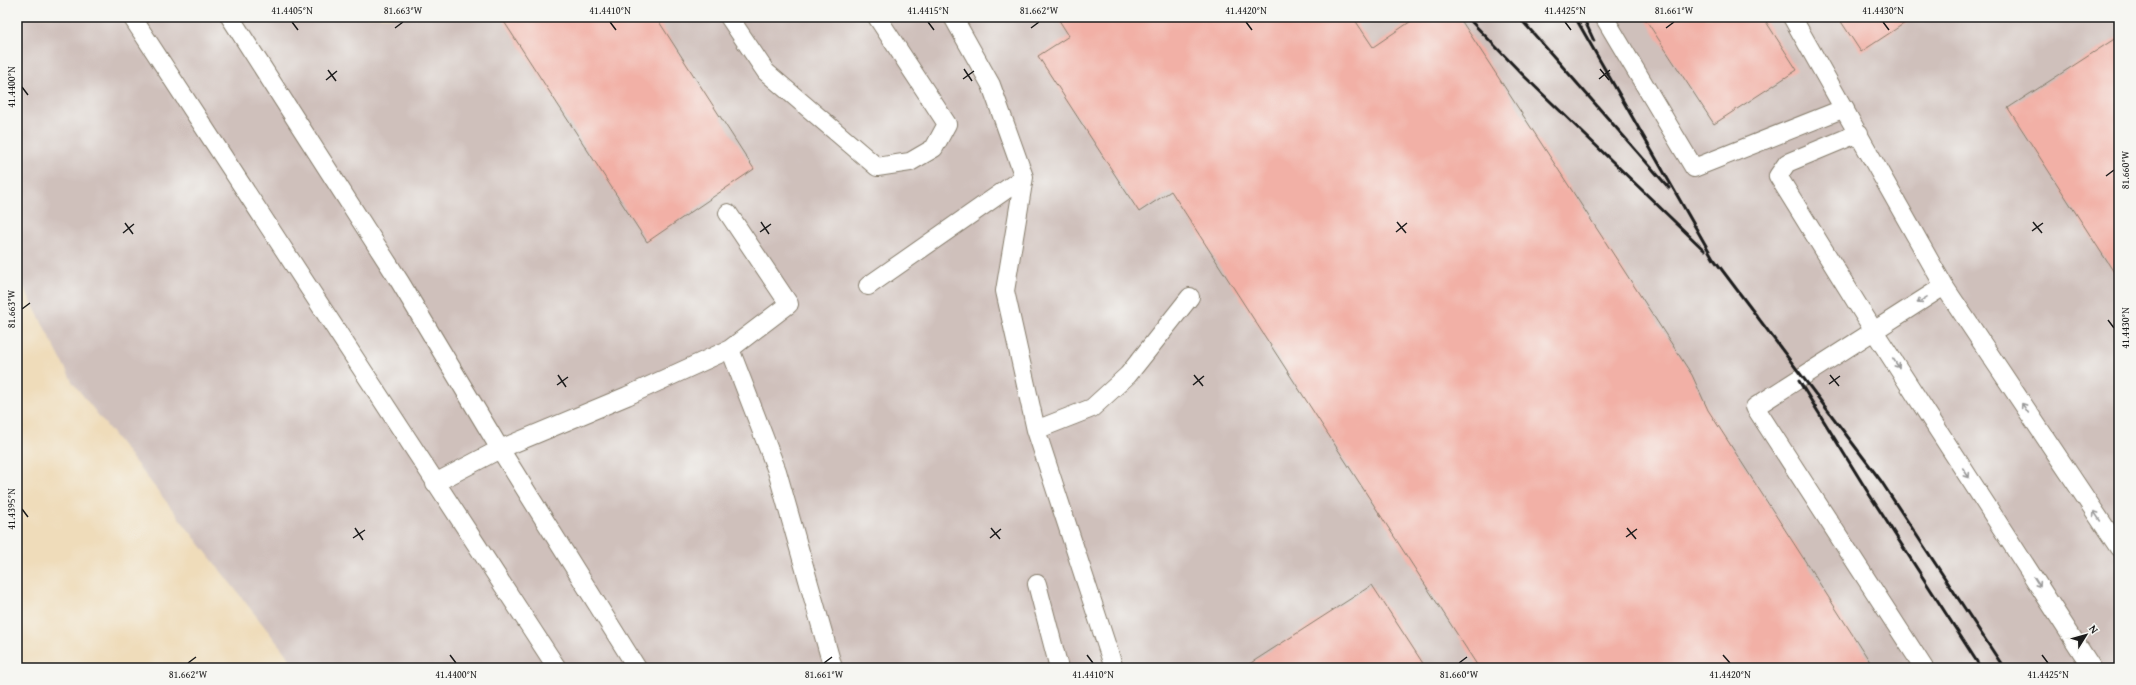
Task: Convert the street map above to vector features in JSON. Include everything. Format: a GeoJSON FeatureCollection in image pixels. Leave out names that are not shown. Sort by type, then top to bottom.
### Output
{"type":"FeatureCollection","features":[{"type":"Feature","properties":{"kind":"lane"},"geometry":{"type":"LineString","coordinates":[[132,17],[557,668]]}},
{"type":"Feature","properties":{"kind":"lane"},"geometry":{"type":"LineString","coordinates":[[230,17],[400,282],[500,449],[637,668]]}},
{"type":"Feature","properties":{"kind":"lane"},"geometry":{"type":"LineString","coordinates":[[729,17],[766,72],[877,167],[910,162],[934,148],[947,124],[877,17]]}},
{"type":"Feature","properties":{"kind":"lane"},"geometry":{"type":"LineString","coordinates":[[953,17],[991,85],[1024,177],[1005,291],[1036,430],[1114,668]]}},
{"type":"Feature","properties":{"kind":"lane"},"geometry":{"type":"LineString","coordinates":[[1604,17],[1694,168],[1845,108]]}},
{"type":"Feature","properties":{"kind":"lane"},"geometry":{"type":"LineString","coordinates":[[1792,17],[1845,108],[1944,286],[2119,548]]}},
{"type":"Feature","properties":{"kind":"lane"},"geometry":{"type":"LineString","coordinates":[[1859,133],[1787,163],[1778,176],[1874,331],[2092,668]]}},
{"type":"Feature","properties":{"kind":"lane"},"geometry":{"type":"LineString","coordinates":[[868,286],[1024,177]]}},
{"type":"Feature","properties":{"kind":"lane"},"geometry":{"type":"LineString","coordinates":[[435,483],[500,449],[628,396],[730,348],[789,304],[728,213]]}},
{"type":"Feature","properties":{"kind":"lane"},"geometry":{"type":"LineString","coordinates":[[1924,668],[1755,407],[1944,286]]}},
{"type":"Feature","properties":{"kind":"lane"},"geometry":{"type":"LineString","coordinates":[[1036,430],[1092,408],[1128,375],[1190,297]]}},
{"type":"Feature","properties":{"kind":"lane"},"geometry":{"type":"LineString","coordinates":[[730,348],[777,471],[833,668]]}},
{"type":"Feature","properties":{"kind":"lane"},"geometry":{"type":"LineString","coordinates":[[1037,584],[1059,668]]}},
{"type":"Feature","properties":{"kind":"shaded area"},"geometry":{"type":"Polygon","coordinates":[[[17,17],[2119,17],[2119,668],[297,668],[73,383],[17,274],[17,17]]]}},
{"type":"Feature","properties":{"kind":"building"},"geometry":{"type":"Polygon","coordinates":[[[501,17],[656,17],[754,169],[647,242],[501,17]]]}},
{"type":"Feature","properties":{"kind":"building"},"geometry":{"type":"Polygon","coordinates":[[[1057,17],[1353,17],[1373,47],[1417,17],[1459,17],[1692,375],[1708,410],[1874,668],[1479,668],[1171,191],[1139,212],[1038,56],[1069,36],[1057,17]]]}},
{"type":"Feature","properties":{"kind":"building"},"geometry":{"type":"Polygon","coordinates":[[[1644,17],[1763,17],[1797,70],[1714,124],[1644,17]]]}},
{"type":"Feature","properties":{"kind":"building"},"geometry":{"type":"Polygon","coordinates":[[[1838,17],[1914,17],[1861,52],[1838,17]]]}},
{"type":"Feature","properties":{"kind":"building"},"geometry":{"type":"Polygon","coordinates":[[[2119,36],[2119,280],[2008,108],[2119,36]]]}},
{"type":"Feature","properties":{"kind":"building"},"geometry":{"type":"Polygon","coordinates":[[[1372,585],[1426,668],[1243,668],[1372,585]]]}},
{"type":"Feature","properties":{"kind":"railway"},"geometry":{"type":"LineString","coordinates":[[1467,17],[1523,75],[1704,250]]}},
{"type":"Feature","properties":{"kind":"railway"},"geometry":{"type":"LineString","coordinates":[[1519,17],[1669,188]]}},
{"type":"Feature","properties":{"kind":"railway"},"geometry":{"type":"LineString","coordinates":[[1575,17],[1713,258],[1881,481],[2004,668]]}},
{"type":"Feature","properties":{"kind":"railway"},"geometry":{"type":"LineString","coordinates":[[1583,17],[1594,41]]}},
{"type":"Feature","properties":{"kind":"railway"},"geometry":{"type":"LineString","coordinates":[[1799,381],[1869,494],[1981,668]]}}]}
